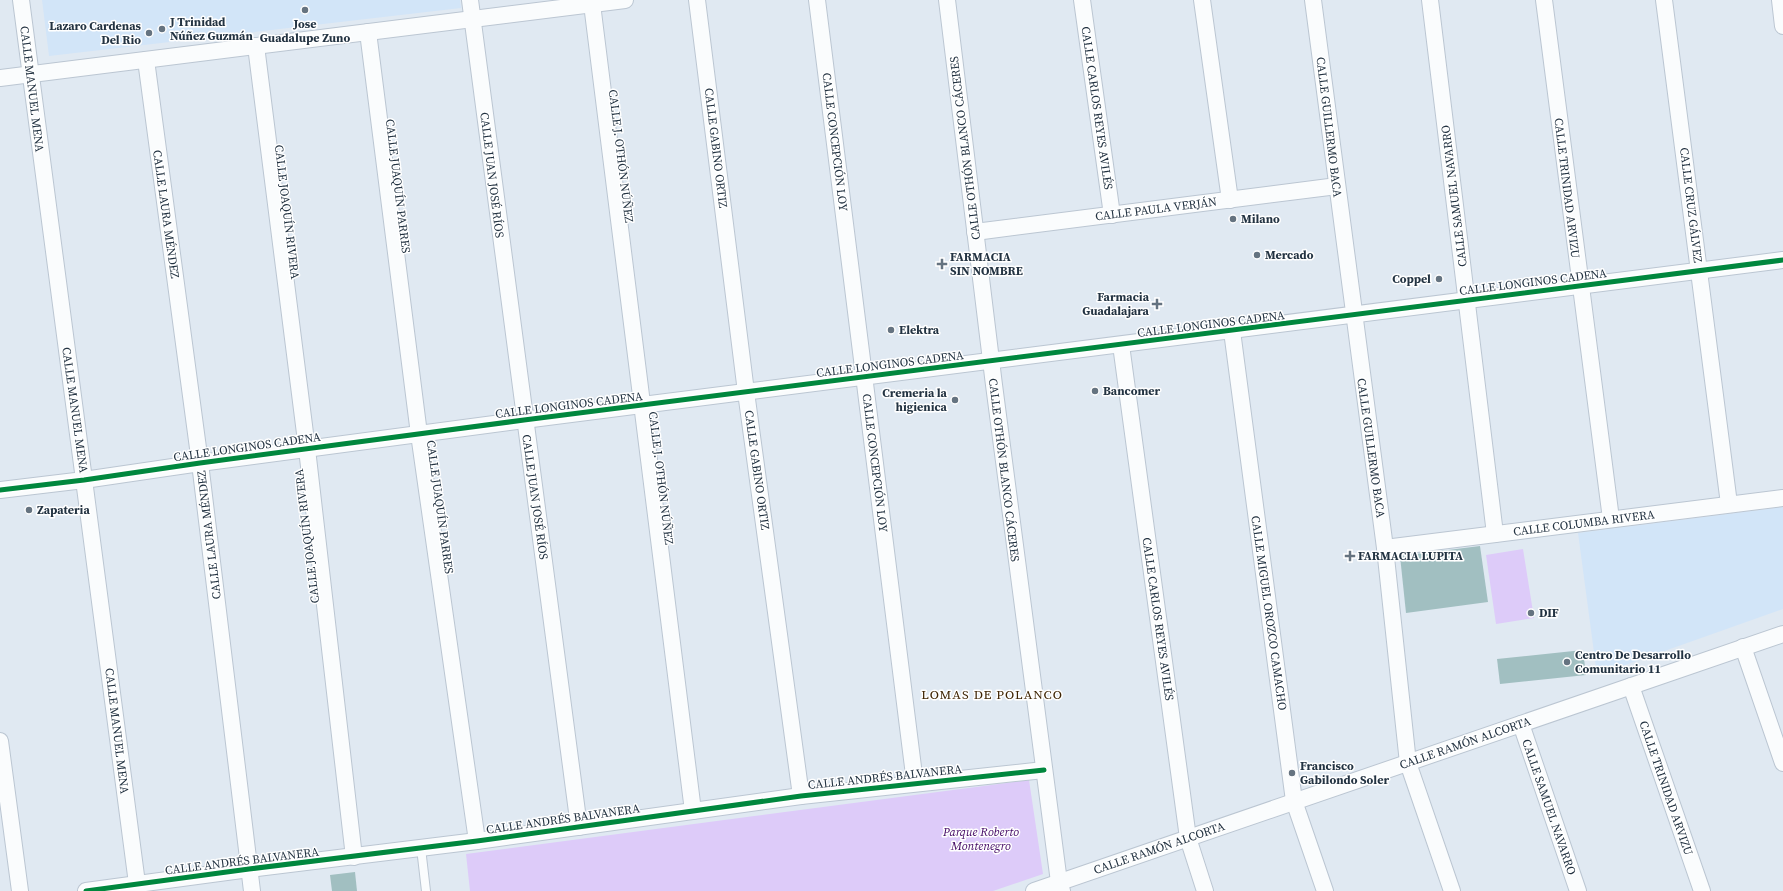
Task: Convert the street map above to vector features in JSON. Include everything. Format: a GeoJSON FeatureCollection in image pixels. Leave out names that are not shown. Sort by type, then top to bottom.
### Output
{"type":"FeatureCollection","features":[{"type":"Feature","properties":{"kind":"street","name":"CALLE MANUEL MENA"},"geometry":{"type":"LineString","coordinates":[[21,0],[137,888]]}},
{"type":"Feature","properties":{"kind":"street","name":"CALLE JUAN JOSÉ RÍOS"},"geometry":{"type":"LineString","coordinates":[[470,0],[524,420],[579,827]]}},
{"type":"Feature","properties":{"kind":"street"},"geometry":{"type":"LineString","coordinates":[[0,78],[625,0]]}},
{"type":"Feature","properties":{"kind":"street","name":"CALLE GABINO ORTIZ"},"geometry":{"type":"LineString","coordinates":[[697,0],[746,392],[801,796]]}},
{"type":"Feature","properties":{"kind":"street","name":"CALLE CONCEPCIÓN LOY"},"geometry":{"type":"LineString","coordinates":[[817,0],[915,783]]}},
{"type":"Feature","properties":{"kind":"street","name":"CALLE OTHÓN BLANCO CÁCERES"},"geometry":{"type":"LineString","coordinates":[[947,0],[990,362],[1061,887]]}},
{"type":"Feature","properties":{"kind":"street","name":"CALLE CARLOS REYES AVILÉS"},"geometry":{"type":"LineString","coordinates":[[1082,0],[1112,215]]}},
{"type":"Feature","properties":{"kind":"street"},"geometry":{"type":"LineString","coordinates":[[1202,0],[1230,200]]}},
{"type":"Feature","properties":{"kind":"street","name":"CALLE GUILLERMO BACA"},"geometry":{"type":"LineString","coordinates":[[1313,0],[1353,316],[1385,548],[1408,763],[1452,891]]}},
{"type":"Feature","properties":{"kind":"street","name":"CALLE SAMUEL NAVARRO"},"geometry":{"type":"LineString","coordinates":[[1430,0],[1495,534]]}},
{"type":"Feature","properties":{"kind":"street","name":"CALLE TRINIDAD ARVIZU"},"geometry":{"type":"LineString","coordinates":[[1544,0],[1611,519]]}},
{"type":"Feature","properties":{"kind":"street","name":"CALLE CRUZ GÁLVEZ"},"geometry":{"type":"LineString","coordinates":[[1664,0],[1729,504]]}},
{"type":"Feature","properties":{"kind":"street"},"geometry":{"type":"LineString","coordinates":[[1780,0],[1783,26]]}},
{"type":"Feature","properties":{"kind":"street","name":"CALLE J. OTHÓN NÚÑEZ"},"geometry":{"type":"LineString","coordinates":[[592,4],[693,811]]}},
{"type":"Feature","properties":{"kind":"street","name":"CALLE JUAQUÍN PARRES"},"geometry":{"type":"LineString","coordinates":[[368,32],[419,434],[477,841]]}},
{"type":"Feature","properties":{"kind":"street","name":"CALLE JOAQUÍN RIVERA"},"geometry":{"type":"LineString","coordinates":[[256,46],[307,449],[354,857]]}},
{"type":"Feature","properties":{"kind":"street","name":"CALLE LAURA MÉNDEZ"},"geometry":{"type":"LineString","coordinates":[[146,60],[200,463],[252,891]]}},
{"type":"Feature","properties":{"kind":"street","name":"CALLE PAULA VERJÁN"},"geometry":{"type":"LineString","coordinates":[[975,232],[1337,186]]}},
{"type":"Feature","properties":{"kind":"street","name":"CALLE LONGINOS CADENA"},"geometry":{"type":"LineString","coordinates":[[0,490],[84,480],[524,420],[1353,316],[1783,260]]}},
{"type":"Feature","properties":{"kind":"street","name":"CALLE MIGUEL OROZCO CAMACHO"},"geometry":{"type":"LineString","coordinates":[[1232,331],[1294,801],[1325,891]]}},
{"type":"Feature","properties":{"kind":"street","name":"CALLE CARLOS REYES AVILÉS"},"geometry":{"type":"LineString","coordinates":[[1121,345],[1188,838],[1205,891]]}},
{"type":"Feature","properties":{"kind":"street","name":"CALLE COLUMBA RIVERA"},"geometry":{"type":"LineString","coordinates":[[1385,548],[1783,498]]}},
{"type":"Feature","properties":{"kind":"street","name":"CALLE RAMÓN ALCORTA"},"geometry":{"type":"LineString","coordinates":[[1034,891],[1061,887],[1188,838],[1783,634]]}},
{"type":"Feature","properties":{"kind":"street"},"geometry":{"type":"LineString","coordinates":[[1743,647],[1783,763]]}},
{"type":"Feature","properties":{"kind":"street","name":"CALLE TRINIDAD ARVIZU"},"geometry":{"type":"LineString","coordinates":[[1631,686],[1702,891]]}},
{"type":"Feature","properties":{"kind":"street","name":"CALLE SAMUEL NAVARRO"},"geometry":{"type":"LineString","coordinates":[[1521,724],[1578,891]]}},
{"type":"Feature","properties":{"kind":"street"},"geometry":{"type":"LineString","coordinates":[[0,741],[20,891]]}},
{"type":"Feature","properties":{"kind":"street","name":"CALLE ANDRÉS BALVANERA"},"geometry":{"type":"LineString","coordinates":[[86,891],[137,888],[249,869],[477,841],[801,796],[1044,770]]}},
{"type":"Feature","properties":{"kind":"lane"},"geometry":{"type":"LineString","coordinates":[[421,848],[426,891]]}},
{"type":"Feature","properties":{"kind":"shaded area"},"geometry":{"type":"Polygon","coordinates":[[[42,0],[460,0],[461,8],[49,56],[42,0]]]}},
{"type":"Feature","properties":{"kind":"shaded area"},"geometry":{"type":"Polygon","coordinates":[[[1783,507],[1783,609],[1597,675],[1578,533],[1783,507]]]}},
{"type":"Feature","properties":{"kind":"green space"},"geometry":{"type":"Polygon","coordinates":[[[1523,549],[1534,618],[1496,624],[1486,555],[1523,549]]]}},
{"type":"Feature","properties":{"kind":"green space","name":"Parque Roberto Montenegro"},"geometry":{"type":"Polygon","coordinates":[[[1029,780],[1043,874],[993,891],[470,891],[466,854],[1029,780]]]}},
{"type":"Feature","properties":{"kind":"building"},"geometry":{"type":"Polygon","coordinates":[[[1480,546],[1488,602],[1406,613],[1400,556],[1480,546]]]}},
{"type":"Feature","properties":{"kind":"building"},"geometry":{"type":"Polygon","coordinates":[[[1583,650],[1586,675],[1500,684],[1497,659],[1583,650]]]}},
{"type":"Feature","properties":{"kind":"building"},"geometry":{"type":"Polygon","coordinates":[[[355,872],[357,891],[332,891],[330,875],[355,872]]]}},
{"type":"Feature","properties":{"kind":"cycle path"},"geometry":{"type":"LineString","coordinates":[[0,490],[84,480],[524,420],[1783,260]]}},
{"type":"Feature","properties":{"kind":"cycle path"},"geometry":{"type":"LineString","coordinates":[[86,891],[477,841],[801,796],[1044,770]]}},
{"type":"Feature","properties":{"kind":"place","name":"Jose Guadalupe Zuno"},"geometry":{"type":"Point","coordinates":[305,10]}},
{"type":"Feature","properties":{"kind":"place","name":"J Trinidad Núñez Guzmán"},"geometry":{"type":"Point","coordinates":[162,29]}},
{"type":"Feature","properties":{"kind":"place","name":"Lazaro Cardenas Del Rio"},"geometry":{"type":"Point","coordinates":[149,33]}},
{"type":"Feature","properties":{"kind":"place","name":"Milano"},"geometry":{"type":"Point","coordinates":[1233,219]}},
{"type":"Feature","properties":{"kind":"place","name":"Mercado"},"geometry":{"type":"Point","coordinates":[1257,255]}},
{"type":"Feature","properties":{"kind":"place","name":"FARMACIA SIN NOMBRE"},"geometry":{"type":"Point","coordinates":[942,264]}},
{"type":"Feature","properties":{"kind":"place","name":"Coppel"},"geometry":{"type":"Point","coordinates":[1439,279]}},
{"type":"Feature","properties":{"kind":"place","name":"Farmacia Guadalajara"},"geometry":{"type":"Point","coordinates":[1157,304]}},
{"type":"Feature","properties":{"kind":"place","name":"Elektra"},"geometry":{"type":"Point","coordinates":[891,330]}},
{"type":"Feature","properties":{"kind":"place","name":"Bancomer"},"geometry":{"type":"Point","coordinates":[1095,391]}},
{"type":"Feature","properties":{"kind":"place","name":"Cremeria la higienica"},"geometry":{"type":"Point","coordinates":[955,400]}},
{"type":"Feature","properties":{"kind":"place","name":"Zapateria"},"geometry":{"type":"Point","coordinates":[29,510]}},
{"type":"Feature","properties":{"kind":"place","name":"FARMACIA LUPITA"},"geometry":{"type":"Point","coordinates":[1350,556]}},
{"type":"Feature","properties":{"kind":"place","name":"DIF"},"geometry":{"type":"Point","coordinates":[1531,613]}},
{"type":"Feature","properties":{"kind":"place","name":"Centro De Desarrollo Comunitario 11"},"geometry":{"type":"Point","coordinates":[1567,662]}},
{"type":"Feature","properties":{"kind":"place","name":"Francisco Gabilondo Soler"},"geometry":{"type":"Point","coordinates":[1292,773]}},
{"type":"Feature","properties":{"kind":"district","name":"LOMAS DE POLANCO"},"geometry":{"type":"Point","coordinates":[992,694]}}]}
